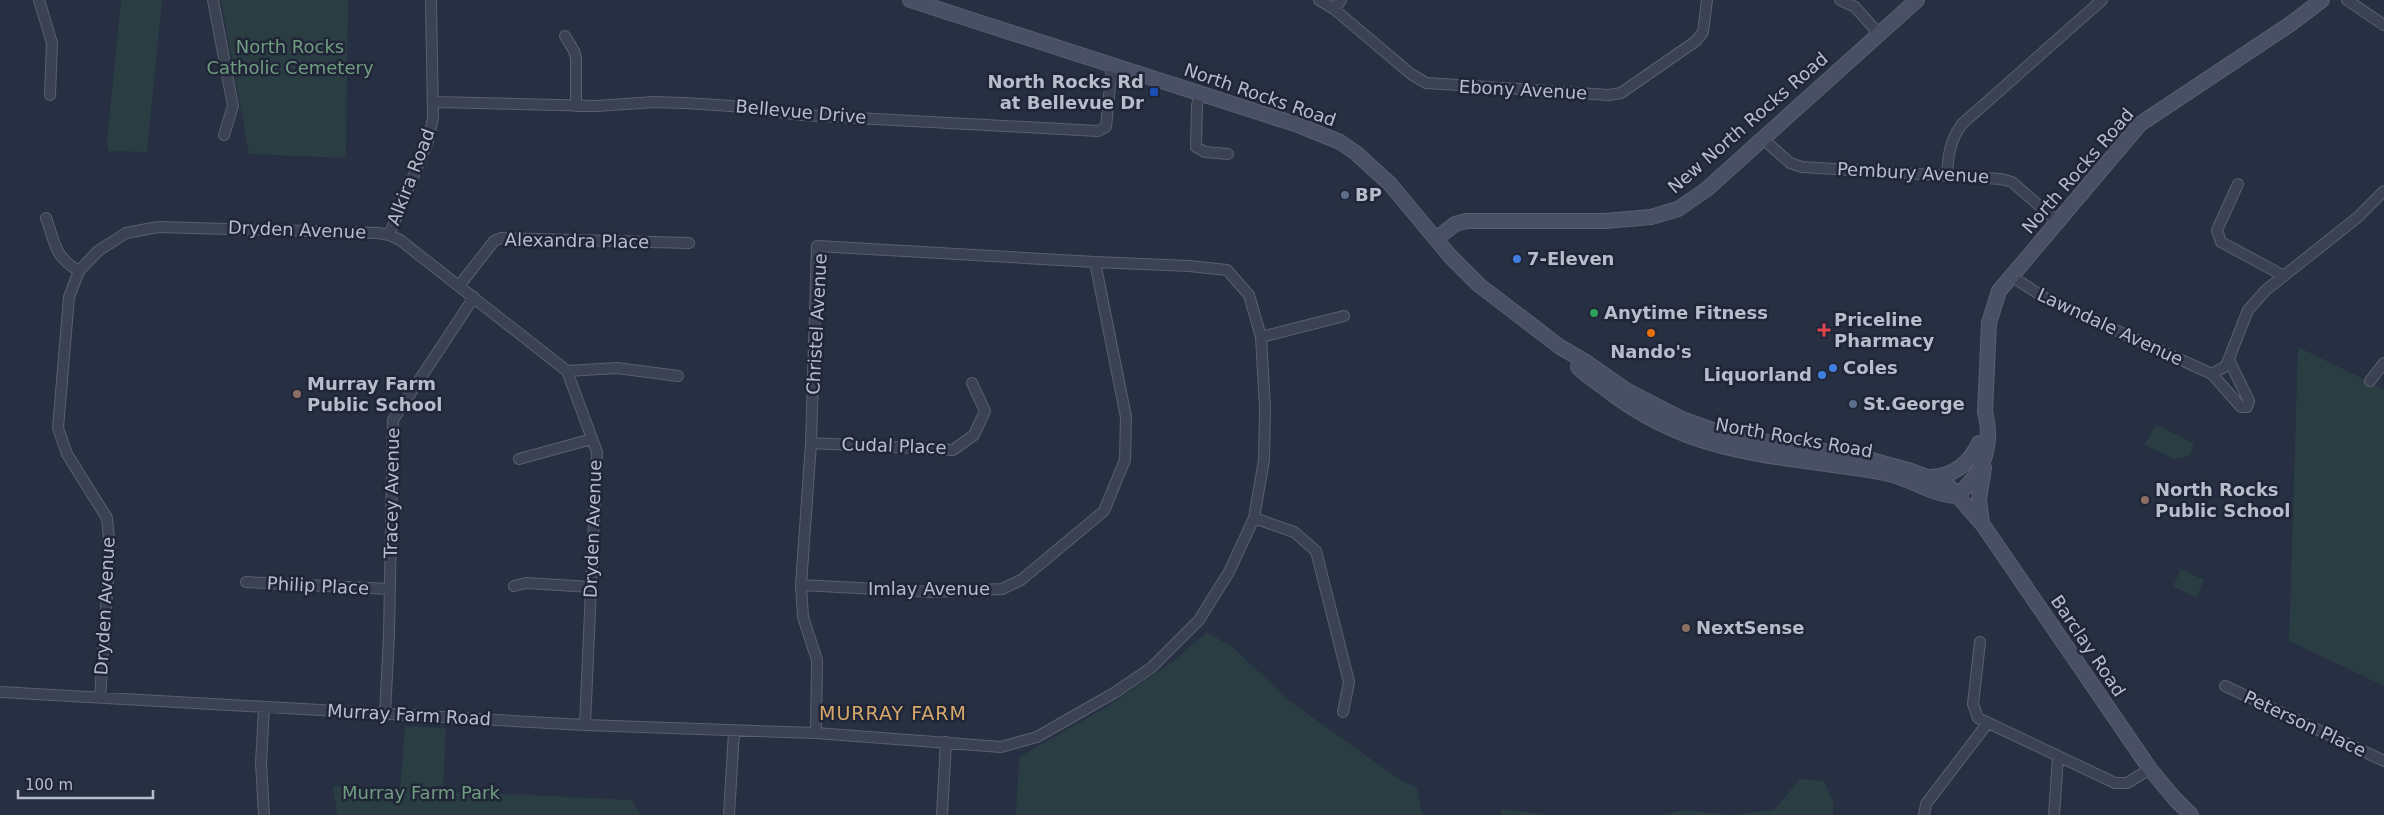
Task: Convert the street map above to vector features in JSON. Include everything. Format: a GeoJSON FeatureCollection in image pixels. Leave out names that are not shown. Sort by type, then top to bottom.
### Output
{"type":"FeatureCollection","features":[{"type":"Feature","properties":{"kind":"main road","name":"North Rocks Road"},"geometry":{"type":"LineString","coordinates":[[910,0],[1316,132],[1340,142],[1356,153],[1390,184],[1436,239],[1479,285],[1560,347],[1586,362],[1626,390],[1696,425],[1750,440],[1861,457],[1930,477],[1948,485],[1956,496]]}},
{"type":"Feature","properties":{"kind":"main road","name":"New North Rocks Road"},"geometry":{"type":"LineString","coordinates":[[1436,239],[1456,224],[1466,221],[1605,221],[1664,214],[1678,209],[1691,201],[1763,139],[1917,0]]}},
{"type":"Feature","properties":{"kind":"main road","name":"North Rocks Road"},"geometry":{"type":"LineString","coordinates":[[1560,347],[1581,370],[1621,400],[1660,424],[1702,441],[1753,454],[1885,473],[1913,481],[1942,496],[1956,496],[1974,480],[1984,462],[1989,426],[1985,412],[1991,312],[1999,291],[2140,124],[2322,0]]}},
{"type":"Feature","properties":{"kind":"main road","name":"North Rocks Road"},"geometry":{"type":"LineString","coordinates":[[1956,496],[1961,483],[1976,458],[1980,423],[1985,412]]}},
{"type":"Feature","properties":{"kind":"main road"},"geometry":{"type":"LineString","coordinates":[[1930,477],[1948,474],[1963,466],[1979,443]]}},
{"type":"Feature","properties":{"kind":"main road"},"geometry":{"type":"LineString","coordinates":[[1983,525],[1979,499],[1984,462]]}},
{"type":"Feature","properties":{"kind":"main road","name":"Barclay Road"},"geometry":{"type":"LineString","coordinates":[[1956,496],[1983,525],[2150,769],[2191,815]]}},
{"type":"Feature","properties":{"kind":"street"},"geometry":{"type":"LineString","coordinates":[[39,0],[52,43],[50,96]]}},
{"type":"Feature","properties":{"kind":"street"},"geometry":{"type":"LineString","coordinates":[[213,0],[233,106],[224,135]]}},
{"type":"Feature","properties":{"kind":"street","name":"Alkira Road"},"geometry":{"type":"LineString","coordinates":[[389,234],[428,141],[433,118],[431,0]]}},
{"type":"Feature","properties":{"kind":"street","name":"Ebony Avenue"},"geometry":{"type":"LineString","coordinates":[[1319,0],[1334,9],[1411,74],[1426,83],[1609,95],[1621,93],[1696,41],[1703,32],[1707,0]]}},
{"type":"Feature","properties":{"kind":"street"},"geometry":{"type":"LineString","coordinates":[[1334,9],[1341,0]]}},
{"type":"Feature","properties":{"kind":"street"},"geometry":{"type":"LineString","coordinates":[[1840,0],[1855,7],[1879,34]]}},
{"type":"Feature","properties":{"kind":"street"},"geometry":{"type":"LineString","coordinates":[[1947,175],[1950,147],[1954,134],[1962,124],[2102,0]]}},
{"type":"Feature","properties":{"kind":"street"},"geometry":{"type":"LineString","coordinates":[[2346,0],[2384,25]]}},
{"type":"Feature","properties":{"kind":"street"},"geometry":{"type":"LineString","coordinates":[[565,36],[576,58],[576,106]]}},
{"type":"Feature","properties":{"kind":"street","name":"Bellevue Drive"},"geometry":{"type":"LineString","coordinates":[[434,102],[576,106],[654,102],[704,104],[802,115],[1098,131],[1106,127],[1112,66]]}},
{"type":"Feature","properties":{"kind":"street"},"geometry":{"type":"LineString","coordinates":[[1200,94],[1197,106],[1196,147],[1205,152],[1228,154]]}},
{"type":"Feature","properties":{"kind":"street","name":"Pembury Avenue"},"geometry":{"type":"LineString","coordinates":[[1763,139],[1790,163],[1802,167],[1947,175],[2001,179],[2012,182],[2057,221]]}},
{"type":"Feature","properties":{"kind":"street"},"geometry":{"type":"LineString","coordinates":[[2238,184],[2217,230],[2221,242],[2284,276]]}},
{"type":"Feature","properties":{"kind":"street"},"geometry":{"type":"LineString","coordinates":[[2212,374],[2226,366],[2248,310],[2266,290],[2358,217],[2384,191]]}},
{"type":"Feature","properties":{"kind":"street"},"geometry":{"type":"LineString","coordinates":[[46,218],[58,252],[64,261],[79,271]]}},
{"type":"Feature","properties":{"kind":"street","name":"Dryden Avenue"},"geometry":{"type":"LineString","coordinates":[[100,697],[110,549],[107,518],[66,454],[58,428],[69,297],[79,271],[98,250],[114,239],[137,229],[158,226],[389,234],[400,240],[567,371],[597,452],[585,725]]}},
{"type":"Feature","properties":{"kind":"street","name":"Alexandra Place"},"geometry":{"type":"LineString","coordinates":[[459,286],[494,241],[501,238],[689,243]]}},
{"type":"Feature","properties":{"kind":"street","name":"Christel Avenue"},"geometry":{"type":"LineString","coordinates":[[816,734],[817,660],[803,617],[801,585],[811,443],[817,246],[1189,266],[1226,270],[1249,295],[1262,338],[1265,408],[1264,460],[1254,518],[1229,572],[1199,620],[1151,668],[1114,694],[1037,737],[1001,747],[946,742]]}},
{"type":"Feature","properties":{"kind":"street","name":"Imlay Avenue"},"geometry":{"type":"LineString","coordinates":[[801,585],[933,592],[1002,589],[1021,580],[1104,511],[1124,460],[1126,417],[1095,262]]}},
{"type":"Feature","properties":{"kind":"street","name":"Lawndale Avenue"},"geometry":{"type":"LineString","coordinates":[[2011,276],[2045,298],[2212,374],[2241,407],[2247,407],[2250,401],[2228,360]]}},
{"type":"Feature","properties":{"kind":"street","name":"Tracey Avenue"},"geometry":{"type":"LineString","coordinates":[[385,714],[388,686],[393,420],[474,297]]}},
{"type":"Feature","properties":{"kind":"street"},"geometry":{"type":"LineString","coordinates":[[1262,338],[1344,316]]}},
{"type":"Feature","properties":{"kind":"street"},"geometry":{"type":"LineString","coordinates":[[2370,381],[2384,364]]}},
{"type":"Feature","properties":{"kind":"street"},"geometry":{"type":"LineString","coordinates":[[567,371],[617,368],[678,376]]}},
{"type":"Feature","properties":{"kind":"street","name":"Cudal Place"},"geometry":{"type":"LineString","coordinates":[[811,443],[952,450],[974,435],[985,411],[972,383]]}},
{"type":"Feature","properties":{"kind":"street"},"geometry":{"type":"LineString","coordinates":[[518,459],[592,439]]}},
{"type":"Feature","properties":{"kind":"street"},"geometry":{"type":"LineString","coordinates":[[1254,518],[1294,532],[1316,552],[1349,682],[1343,712]]}},
{"type":"Feature","properties":{"kind":"street","name":"Philip Place"},"geometry":{"type":"LineString","coordinates":[[246,582],[390,589]]}},
{"type":"Feature","properties":{"kind":"street"},"geometry":{"type":"LineString","coordinates":[[514,586],[526,583],[591,587]]}},
{"type":"Feature","properties":{"kind":"street"},"geometry":{"type":"LineString","coordinates":[[1980,642],[1973,704],[1978,718],[1987,724],[2115,783],[2127,782],[2150,769]]}},
{"type":"Feature","properties":{"kind":"street","name":"Peterson Place"},"geometry":{"type":"LineString","coordinates":[[2225,686],[2384,761]]}},
{"type":"Feature","properties":{"kind":"street","name":"Murray Farm Road"},"geometry":{"type":"LineString","coordinates":[[0,692],[585,725],[816,734],[946,742]]}},
{"type":"Feature","properties":{"kind":"street"},"geometry":{"type":"LineString","coordinates":[[264,708],[261,763],[264,815]]}},
{"type":"Feature","properties":{"kind":"street"},"geometry":{"type":"LineString","coordinates":[[1924,815],[1926,804],[1987,724]]}},
{"type":"Feature","properties":{"kind":"street"},"geometry":{"type":"LineString","coordinates":[[730,815],[734,732]]}},
{"type":"Feature","properties":{"kind":"street"},"geometry":{"type":"LineString","coordinates":[[942,815],[946,742]]}},
{"type":"Feature","properties":{"kind":"street"},"geometry":{"type":"LineString","coordinates":[[2054,815],[2058,757]]}},
{"type":"Feature","properties":{"kind":"green space"},"geometry":{"type":"Polygon","coordinates":[[[121,0],[162,0],[147,152],[108,151],[107,140],[121,0]]]}},
{"type":"Feature","properties":{"kind":"green space","name":"North Rocks Catholic Cemetery"},"geometry":{"type":"Polygon","coordinates":[[[221,0],[348,0],[346,158],[249,154],[221,0]]]}},
{"type":"Feature","properties":{"kind":"green space"},"geometry":{"type":"Polygon","coordinates":[[[2298,347],[2384,389],[2384,686],[2289,641],[2298,347]]]}},
{"type":"Feature","properties":{"kind":"green space"},"geometry":{"type":"Polygon","coordinates":[[[2156,424],[2193,443],[2193,450],[2189,456],[2174,459],[2144,445],[2156,424]]]}},
{"type":"Feature","properties":{"kind":"green space"},"geometry":{"type":"Polygon","coordinates":[[[2181,569],[2204,580],[2196,598],[2173,586],[2181,569]]]}},
{"type":"Feature","properties":{"kind":"green space"},"geometry":{"type":"Polygon","coordinates":[[[1207,632],[1235,649],[1287,699],[1399,779],[1417,788],[1423,815],[1016,815],[1019,757],[1103,709],[1172,662],[1207,632]]]}},
{"type":"Feature","properties":{"kind":"green space","name":"Murray Farm Park"},"geometry":{"type":"Polygon","coordinates":[[[405,726],[446,728],[443,791],[631,800],[642,815],[337,815],[333,786],[400,788],[405,726]]]}},
{"type":"Feature","properties":{"kind":"green space"},"geometry":{"type":"Polygon","coordinates":[[[1800,779],[1824,781],[1834,804],[1833,815],[1731,815],[1774,810],[1800,779]]]}},
{"type":"Feature","properties":{"kind":"green space"},"geometry":{"type":"Polygon","coordinates":[[[1503,809],[1551,815],[1500,815],[1503,809]]]}},
{"type":"Feature","properties":{"kind":"green space"},"geometry":{"type":"Polygon","coordinates":[[[1683,810],[1731,815],[1663,815],[1683,810]]]}},
{"type":"Feature","properties":{"kind":"place","name":"North Rocks Rd at Bellevue Dr"},"geometry":{"type":"Point","coordinates":[1154,92]}},
{"type":"Feature","properties":{"kind":"place","name":"BP"},"geometry":{"type":"Point","coordinates":[1345,195]}},
{"type":"Feature","properties":{"kind":"place","name":"7-Eleven"},"geometry":{"type":"Point","coordinates":[1517,259]}},
{"type":"Feature","properties":{"kind":"place","name":"Anytime Fitness"},"geometry":{"type":"Point","coordinates":[1594,313]}},
{"type":"Feature","properties":{"kind":"place","name":"Priceline Pharmacy"},"geometry":{"type":"Point","coordinates":[1824,330]}},
{"type":"Feature","properties":{"kind":"place","name":"Nando's"},"geometry":{"type":"Point","coordinates":[1651,333]}},
{"type":"Feature","properties":{"kind":"place","name":"Coles"},"geometry":{"type":"Point","coordinates":[1833,368]}},
{"type":"Feature","properties":{"kind":"place","name":"Liquorland"},"geometry":{"type":"Point","coordinates":[1822,375]}},
{"type":"Feature","properties":{"kind":"place","name":"Murray Farm Public School"},"geometry":{"type":"Point","coordinates":[297,394]}},
{"type":"Feature","properties":{"kind":"place","name":"St.George"},"geometry":{"type":"Point","coordinates":[1853,404]}},
{"type":"Feature","properties":{"kind":"place","name":"North Rocks Public School"},"geometry":{"type":"Point","coordinates":[2145,500]}},
{"type":"Feature","properties":{"kind":"place","name":"NextSense"},"geometry":{"type":"Point","coordinates":[1686,628]}},
{"type":"Feature","properties":{"kind":"district","name":"MURRAY FARM"},"geometry":{"type":"Point","coordinates":[893,713]}}]}
